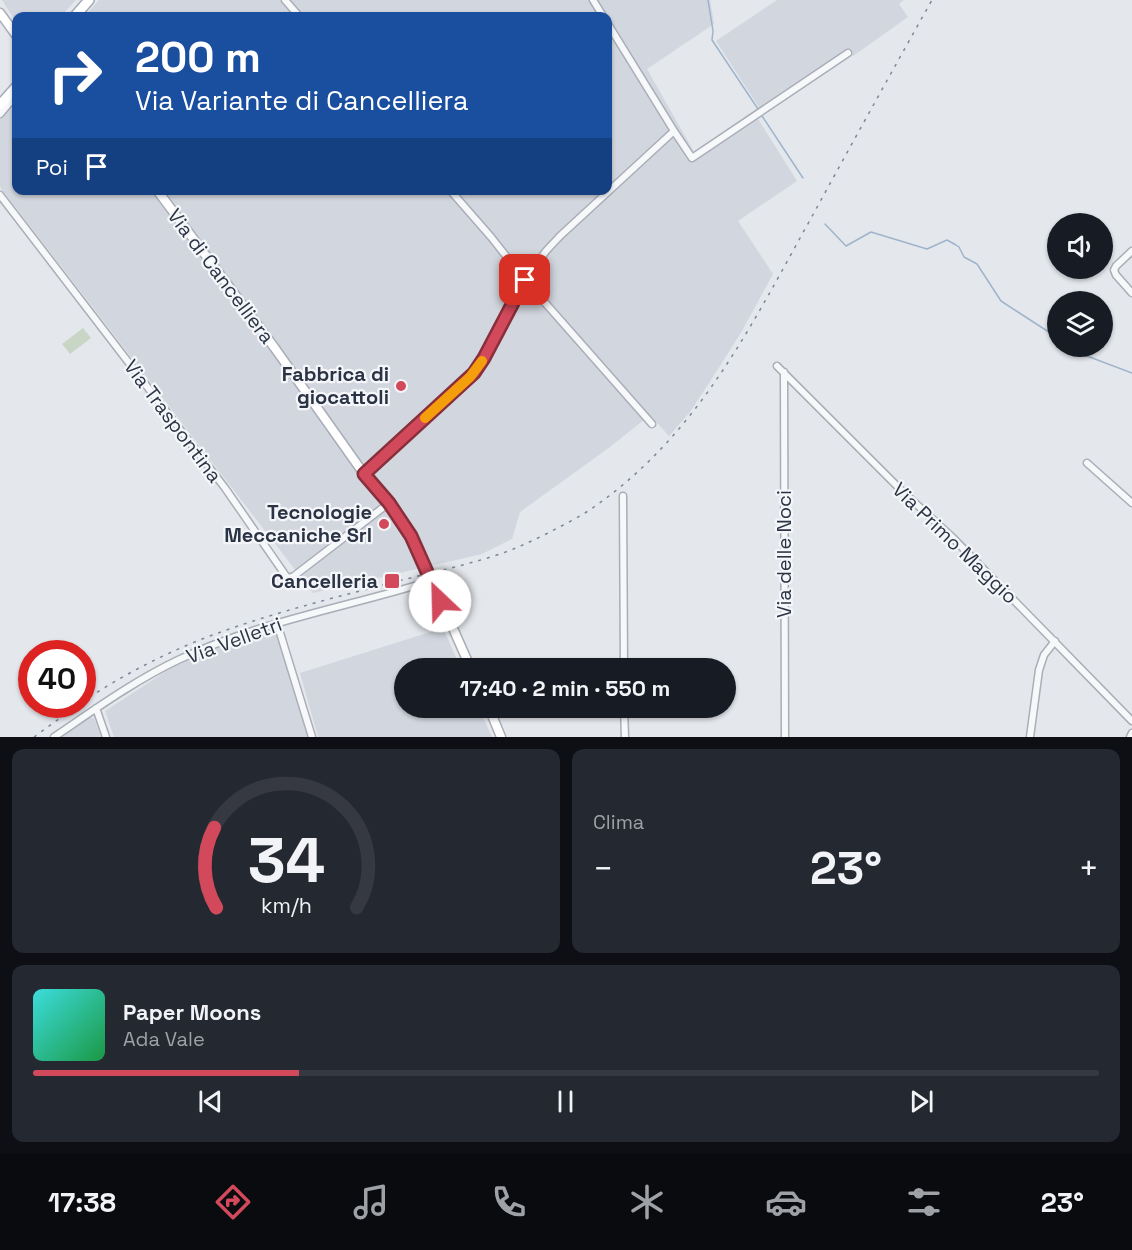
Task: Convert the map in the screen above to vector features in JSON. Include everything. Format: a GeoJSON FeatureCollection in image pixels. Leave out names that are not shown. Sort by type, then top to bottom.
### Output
{"type":"FeatureCollection","features":[{"type":"Feature","properties":{"kind":"main road"},"geometry":{"type":"LineString","coordinates":[[74,12],[84,0]]}},
{"type":"Feature","properties":{"kind":"main road"},"geometry":{"type":"LineString","coordinates":[[78,12],[89,0]]}},
{"type":"Feature","properties":{"kind":"main road"},"geometry":{"type":"LineString","coordinates":[[0,105],[12,92]]}},
{"type":"Feature","properties":{"kind":"street"},"geometry":{"type":"LineString","coordinates":[[285,0],[296,12]]}},
{"type":"Feature","properties":{"kind":"street"},"geometry":{"type":"LineString","coordinates":[[0,13],[12,30]]}},
{"type":"Feature","properties":{"kind":"street"},"geometry":{"type":"LineString","coordinates":[[612,30],[692,158],[848,53]]}},
{"type":"Feature","properties":{"kind":"street"},"geometry":{"type":"LineString","coordinates":[[0,114],[12,100]]}},
{"type":"Feature","properties":{"kind":"street"},"geometry":{"type":"LineString","coordinates":[[612,188],[674,131]]}},
{"type":"Feature","properties":{"kind":"street","name":"Via Traspontina"},"geometry":{"type":"LineString","coordinates":[[0,195],[225,488],[286,576],[290,578],[294,576],[389,503]]}},
{"type":"Feature","properties":{"kind":"street","name":"Via di Cancelliera"},"geometry":{"type":"LineString","coordinates":[[161,195],[411,536],[466,658]]}},
{"type":"Feature","properties":{"kind":"street"},"geometry":{"type":"LineString","coordinates":[[454,195],[525,280],[652,424]]}},
{"type":"Feature","properties":{"kind":"street"},"geometry":{"type":"LineString","coordinates":[[364,474],[474,373],[525,280],[546,251],[605,195]]}},
{"type":"Feature","properties":{"kind":"street"},"geometry":{"type":"LineString","coordinates":[[1132,251],[1114,270],[1116,276],[1132,293]]}},
{"type":"Feature","properties":{"kind":"street","name":"Via Primo Maggio"},"geometry":{"type":"LineString","coordinates":[[777,366],[893,482],[953,538],[1132,721]]}},
{"type":"Feature","properties":{"kind":"street","name":"Via delle Noci"},"geometry":{"type":"LineString","coordinates":[[784,372],[785,737]]}},
{"type":"Feature","properties":{"kind":"street"},"geometry":{"type":"LineString","coordinates":[[1087,463],[1132,503]]}},
{"type":"Feature","properties":{"kind":"street"},"geometry":{"type":"LineString","coordinates":[[623,496],[624,658]]}},
{"type":"Feature","properties":{"kind":"street","name":"Via Velletri"},"geometry":{"type":"LineString","coordinates":[[96,708],[176,661],[226,641],[277,623],[431,581]]}},
{"type":"Feature","properties":{"kind":"street"},"geometry":{"type":"LineString","coordinates":[[277,623],[312,737]]}},
{"type":"Feature","properties":{"kind":"street"},"geometry":{"type":"LineString","coordinates":[[1030,737],[1039,670],[1044,654],[1055,641]]}},
{"type":"Feature","properties":{"kind":"street"},"geometry":{"type":"LineString","coordinates":[[96,708],[106,737]]}},
{"type":"Feature","properties":{"kind":"street","name":"Via Velletri"},"geometry":{"type":"LineString","coordinates":[[54,737],[82,718]]}},
{"type":"Feature","properties":{"kind":"street"},"geometry":{"type":"LineString","coordinates":[[493,718],[501,737]]}},
{"type":"Feature","properties":{"kind":"street"},"geometry":{"type":"LineString","coordinates":[[624,718],[625,737]]}},
{"type":"Feature","properties":{"kind":"street"},"geometry":{"type":"LineString","coordinates":[[1130,737],[1132,733]]}},
{"type":"Feature","properties":{"kind":"shaded area"},"geometry":{"type":"Polygon","coordinates":[[[2,0],[76,0],[65,12],[12,12],[12,16],[2,0]]]}},
{"type":"Feature","properties":{"kind":"shaded area"},"geometry":{"type":"Polygon","coordinates":[[[99,0],[710,0],[714,24],[647,69],[698,159],[758,119],[797,181],[738,221],[773,274],[720,366],[690,412],[669,436],[650,415],[520,512],[512,539],[482,554],[313,593],[0,187],[0,119],[12,104],[12,195],[612,195],[612,12],[88,12],[99,0]]]}},
{"type":"Feature","properties":{"kind":"shaded area"},"geometry":{"type":"Polygon","coordinates":[[[777,0],[904,0],[899,4],[908,17],[853,56],[848,49],[760,109],[716,41],[777,0]]]}},
{"type":"Feature","properties":{"kind":"shaded area"},"geometry":{"type":"Polygon","coordinates":[[[443,628],[456,658],[394,658],[394,718],[483,718],[492,737],[318,737],[300,673],[443,628]]]}},
{"type":"Feature","properties":{"kind":"shaded area"},"geometry":{"type":"Polygon","coordinates":[[[277,629],[309,737],[114,737],[105,711],[168,670],[209,650],[277,629]]]}},
{"type":"Feature","properties":{"kind":"shaded area"},"geometry":{"type":"Polygon","coordinates":[[[86,718],[94,718],[101,737],[58,737],[86,718]]]}},
{"type":"Feature","properties":{"kind":"green space"},"geometry":{"type":"Polygon","coordinates":[[[83,328],[91,338],[70,354],[62,344],[83,328]]]}},
{"type":"Feature","properties":{"kind":"waterway"},"geometry":{"type":"LineString","coordinates":[[708,0],[713,31],[712,40],[758,109]]}},
{"type":"Feature","properties":{"kind":"waterway"},"geometry":{"type":"LineString","coordinates":[[762,116],[803,178]]}},
{"type":"Feature","properties":{"kind":"waterway"},"geometry":{"type":"LineString","coordinates":[[825,224],[846,246],[871,232],[927,249],[947,240],[959,247],[964,257],[977,264],[1001,301],[1047,331]]}},
{"type":"Feature","properties":{"kind":"waterway"},"geometry":{"type":"LineString","coordinates":[[1090,357],[1132,373]]}},
{"type":"Feature","properties":{"kind":"railway"},"geometry":{"type":"LineString","coordinates":[[96,693],[148,663],[240,625],[470,563],[515,548],[583,514],[631,478],[663,447],[692,413],[743,339],[932,0]]}},
{"type":"Feature","properties":{"kind":"railway"},"geometry":{"type":"LineString","coordinates":[[34,737],[60,718]]}},
{"type":"Feature","properties":{"kind":"slow traffic"},"geometry":{"type":"LineString","coordinates":[[425,418],[470,377],[482,361]]}},
{"type":"Feature","properties":{"kind":"place","name":"Fabbrica di giocattoli"},"geometry":{"type":"Point","coordinates":[401,386]}},
{"type":"Feature","properties":{"kind":"place","name":"Tecnologie Meccaniche Srl"},"geometry":{"type":"Point","coordinates":[384,524]}},
{"type":"Feature","properties":{"kind":"place","name":"Cancelleria"},"geometry":{"type":"Point","coordinates":[392,581]}},
{"type":"Feature","properties":{"kind":"route"},"geometry":{"type":"LineString","coordinates":[[440,601],[411,536],[389,503],[364,474],[474,373],[481,364],[525,280]]}}]}
